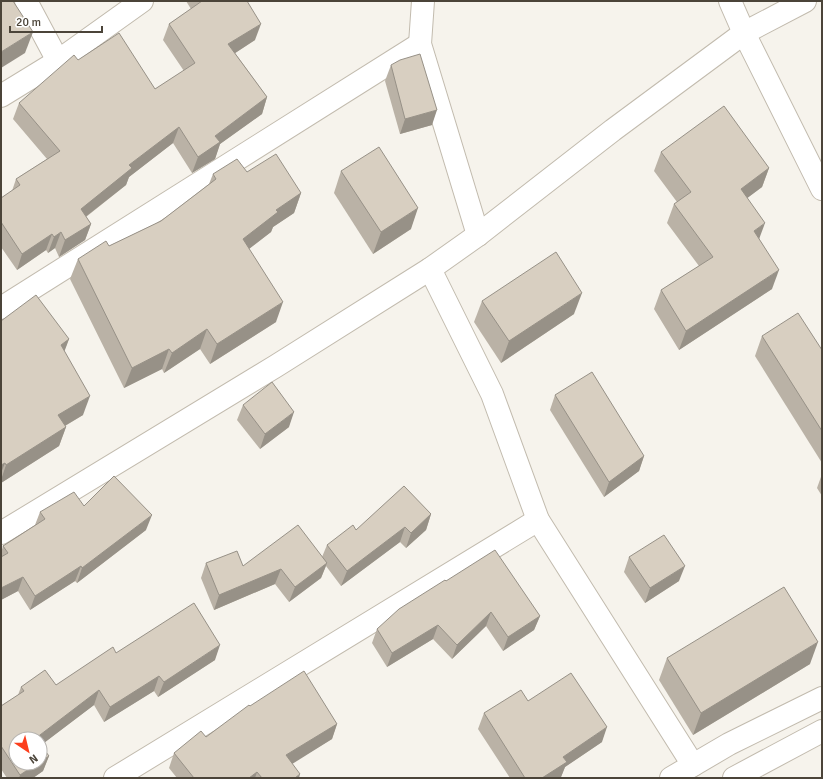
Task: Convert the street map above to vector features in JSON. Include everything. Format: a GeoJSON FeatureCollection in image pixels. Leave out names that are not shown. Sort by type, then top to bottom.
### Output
{"type":"FeatureCollection","features":[{"type":"Feature","properties":{"kind":"street"},"geometry":{"type":"LineString","coordinates":[[26,1],[58,61]]}},
{"type":"Feature","properties":{"kind":"street"},"geometry":{"type":"LineString","coordinates":[[1,96],[58,61],[142,1]]}},
{"type":"Feature","properties":{"kind":"street"},"geometry":{"type":"LineString","coordinates":[[423,1],[420,44],[478,235]]}},
{"type":"Feature","properties":{"kind":"street"},"geometry":{"type":"LineString","coordinates":[[730,1],[744,33],[822,189]]}},
{"type":"Feature","properties":{"kind":"street"},"geometry":{"type":"LineString","coordinates":[[1,533],[276,366],[430,269],[478,235],[613,130],[744,33],[805,1]]}},
{"type":"Feature","properties":{"kind":"street"},"geometry":{"type":"LineString","coordinates":[[1,308],[420,44]]}},
{"type":"Feature","properties":{"kind":"street"},"geometry":{"type":"LineString","coordinates":[[430,269],[492,394],[538,520],[693,765]]}},
{"type":"Feature","properties":{"kind":"street"},"geometry":{"type":"LineString","coordinates":[[115,778],[538,520]]}},
{"type":"Feature","properties":{"kind":"street"},"geometry":{"type":"LineString","coordinates":[[671,778],[729,744],[822,698]]}},
{"type":"Feature","properties":{"kind":"street"},"geometry":{"type":"LineString","coordinates":[[734,778],[822,731]]}},
{"type":"Feature","properties":{"kind":"building"},"geometry":{"type":"Polygon","coordinates":[[[1,1],[13,1],[33,32],[1,52],[1,1]]]}},
{"type":"Feature","properties":{"kind":"building"},"geometry":{"type":"Polygon","coordinates":[[[202,1],[247,1],[261,24],[228,44],[267,97],[215,136],[220,142],[198,157],[179,127],[129,165],[132,168],[81,209],[91,224],[65,240],[61,232],[54,237],[52,234],[22,254],[1,222],[1,198],[20,185],[16,179],[60,151],[19,103],[74,55],[78,60],[119,33],[155,89],[195,63],[169,24],[202,1]]]}},
{"type":"Feature","properties":{"kind":"building"},"geometry":{"type":"Polygon","coordinates":[[[420,54],[437,110],[405,119],[391,65],[400,60],[420,54]]]}},
{"type":"Feature","properties":{"kind":"building"},"geometry":{"type":"Polygon","coordinates":[[[724,106],[769,168],[741,189],[765,223],[754,231],[779,270],[686,331],[661,290],[713,257],[674,204],[691,192],[661,152],[724,106]]]}},
{"type":"Feature","properties":{"kind":"building"},"geometry":{"type":"Polygon","coordinates":[[[379,147],[418,208],[381,232],[341,171],[379,147]]]}},
{"type":"Feature","properties":{"kind":"building"},"geometry":{"type":"Polygon","coordinates":[[[276,154],[301,193],[276,210],[278,212],[243,239],[283,302],[217,344],[207,329],[172,353],[169,349],[132,368],[78,259],[106,241],[109,246],[161,221],[216,179],[213,174],[237,159],[247,172],[276,154]]]}},
{"type":"Feature","properties":{"kind":"building"},"geometry":{"type":"Polygon","coordinates":[[[556,252],[582,293],[509,341],[482,301],[556,252]]]}},
{"type":"Feature","properties":{"kind":"building"},"geometry":{"type":"Polygon","coordinates":[[[36,295],[69,339],[61,345],[90,396],[58,415],[66,427],[6,465],[5,463],[1,465],[1,321],[36,295]]]}},
{"type":"Feature","properties":{"kind":"building"},"geometry":{"type":"Polygon","coordinates":[[[798,313],[822,350],[822,431],[762,336],[798,313]]]}},
{"type":"Feature","properties":{"kind":"building"},"geometry":{"type":"Polygon","coordinates":[[[592,372],[644,456],[609,482],[555,395],[592,372]]]}},
{"type":"Feature","properties":{"kind":"building"},"geometry":{"type":"Polygon","coordinates":[[[272,382],[294,412],[265,434],[243,405],[272,382]]]}},
{"type":"Feature","properties":{"kind":"building"},"geometry":{"type":"Polygon","coordinates":[[[114,476],[152,515],[82,568],[81,566],[35,596],[23,577],[1,588],[1,557],[8,553],[3,546],[45,519],[40,512],[74,492],[84,506],[114,476]]]}},
{"type":"Feature","properties":{"kind":"building"},"geometry":{"type":"Polygon","coordinates":[[[404,486],[431,514],[411,533],[405,527],[347,571],[327,545],[353,525],[356,530],[404,486]]]}},
{"type":"Feature","properties":{"kind":"building"},"geometry":{"type":"Polygon","coordinates":[[[298,525],[327,563],[295,587],[281,569],[219,595],[206,563],[237,551],[243,566],[298,525]]]}},
{"type":"Feature","properties":{"kind":"building"},"geometry":{"type":"Polygon","coordinates":[[[664,535],[685,566],[650,588],[629,557],[664,535]]]}},
{"type":"Feature","properties":{"kind":"building"},"geometry":{"type":"Polygon","coordinates":[[[495,550],[540,616],[508,637],[491,612],[457,645],[438,625],[392,653],[377,629],[399,609],[495,550]]]}},
{"type":"Feature","properties":{"kind":"building"},"geometry":{"type":"Polygon","coordinates":[[[784,587],[818,642],[701,713],[667,658],[784,587]]]}},
{"type":"Feature","properties":{"kind":"building"},"geometry":{"type":"Polygon","coordinates":[[[194,603],[220,645],[164,682],[159,676],[110,707],[99,690],[45,731],[8,731],[8,757],[1,746],[1,706],[24,691],[21,687],[45,670],[56,685],[113,647],[116,653],[194,603]]]}},
{"type":"Feature","properties":{"kind":"building"},"geometry":{"type":"Polygon","coordinates":[[[304,671],[337,724],[286,755],[300,774],[295,778],[262,778],[257,772],[249,778],[194,778],[174,753],[201,731],[206,737],[249,705],[250,706],[304,671]]]}},
{"type":"Feature","properties":{"kind":"building"},"geometry":{"type":"Polygon","coordinates":[[[571,673],[607,727],[563,757],[567,762],[542,778],[525,778],[484,713],[521,690],[528,701],[571,673]]]}},
{"type":"Feature","properties":{"kind":"building"},"geometry":{"type":"Polygon","coordinates":[[[17,771],[26,771],[20,775],[17,771]]]}}]}
